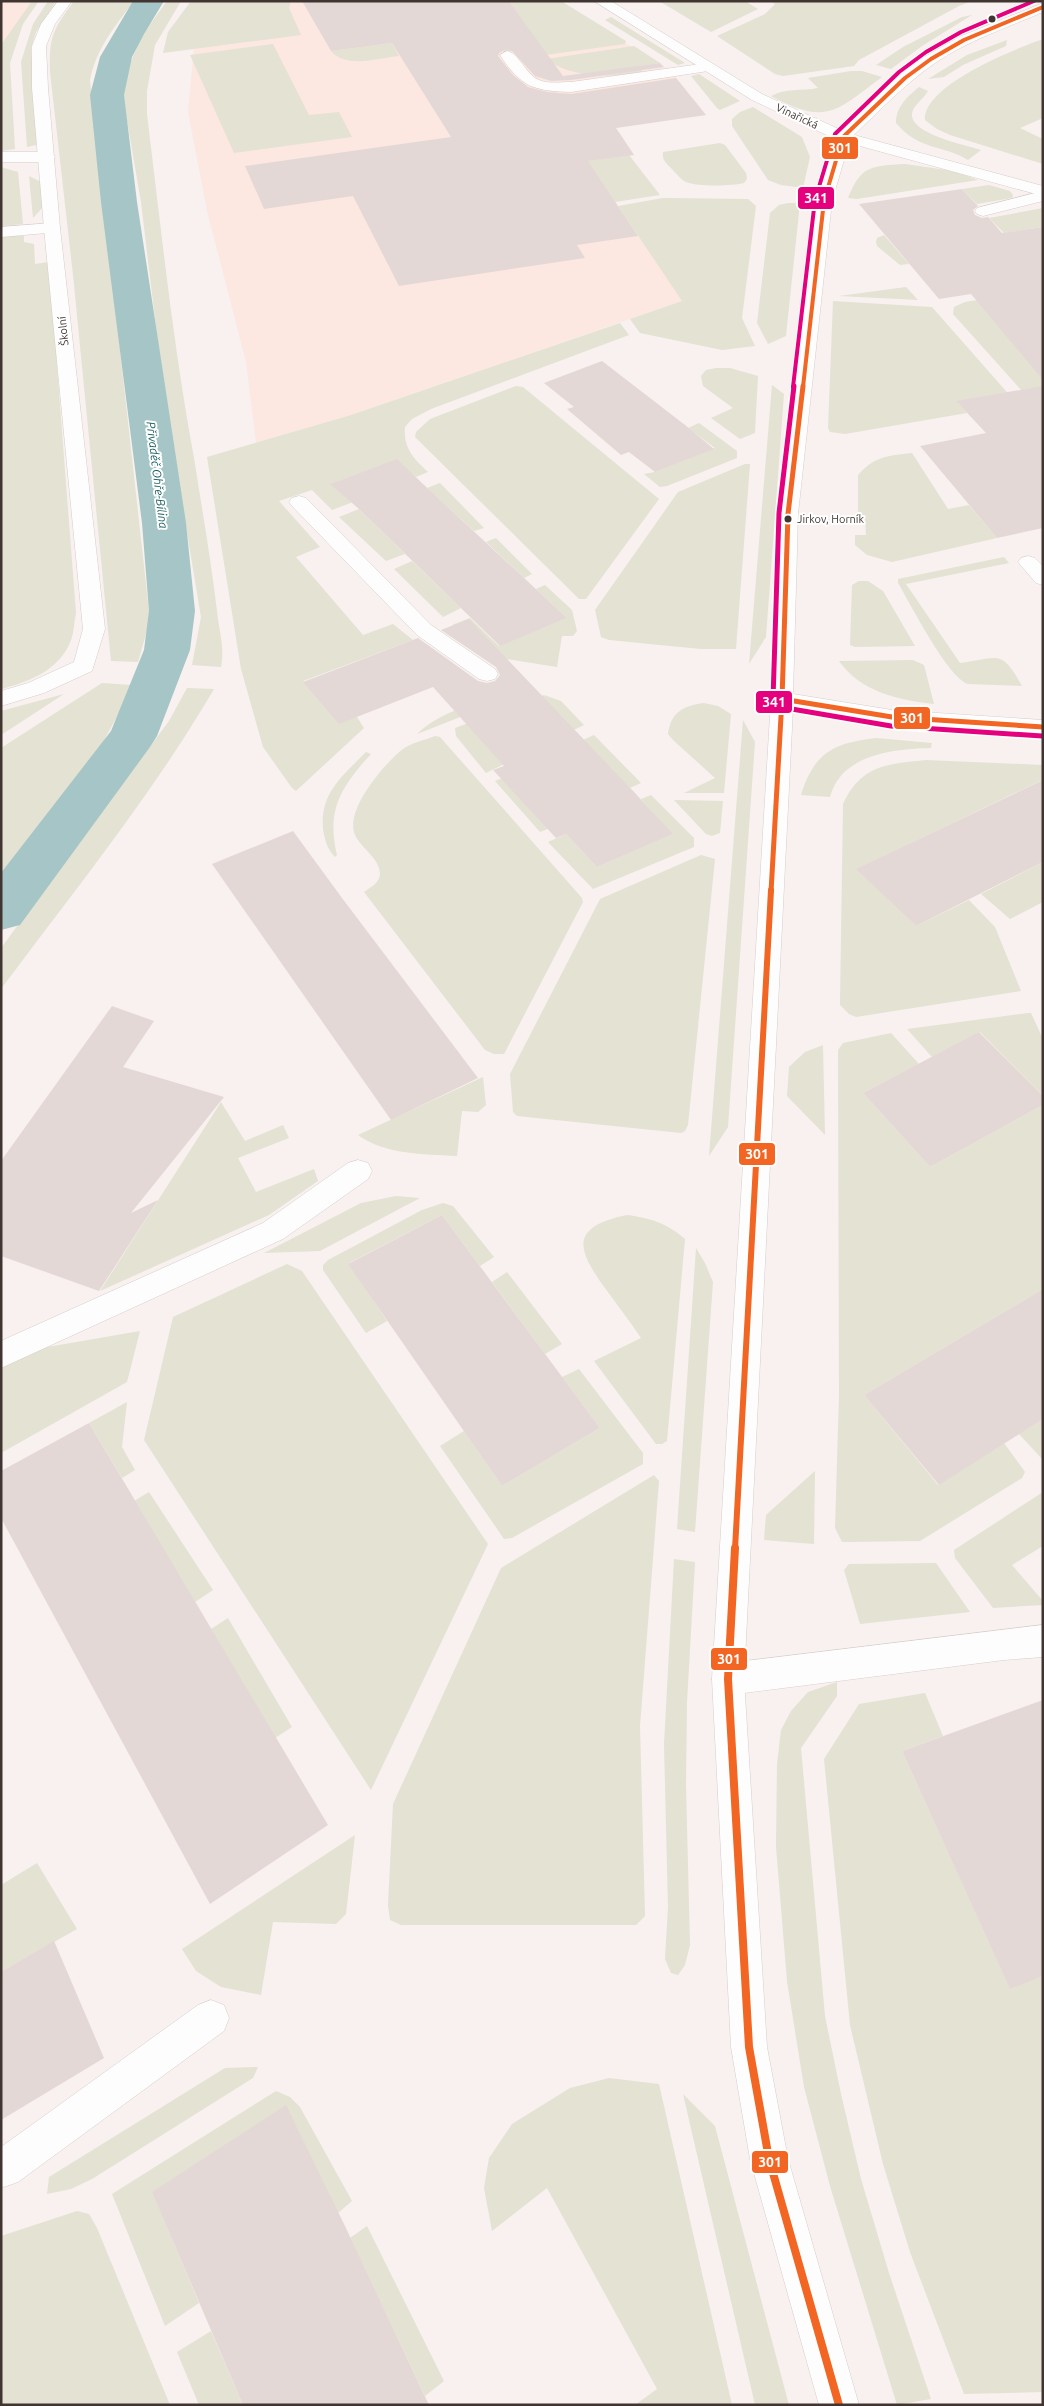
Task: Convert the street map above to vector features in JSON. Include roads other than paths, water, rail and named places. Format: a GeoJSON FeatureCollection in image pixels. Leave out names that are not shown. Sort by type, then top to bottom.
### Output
{"type":"FeatureCollection","features":[{"type":"Feature","properties":{"kind":"street","name":"Školní"},"geometry":{"type":"LineString","coordinates":[[1,699],[36,688],[84,666],[94,629],[52,228],[40,88],[39,46],[48,24],[65,1]]}},
{"type":"Feature","properties":{"kind":"street","name":"Vinařická"},"geometry":{"type":"LineString","coordinates":[[605,2],[756,97],[843,137],[1043,191]]}},
{"type":"Feature","properties":{"kind":"street"},"geometry":{"type":"LineString","coordinates":[[840,2405],[769,2159],[749,2047],[728,1679],[782,700],[788,514],[824,201],[843,137],[905,78],[932,59],[964,40],[1043,7]]}},
{"type":"Feature","properties":{"kind":"street"},"geometry":{"type":"LineString","coordinates":[[507,55],[524,79],[535,85],[553,87],[571,87],[708,67]]}},
{"type":"Feature","properties":{"kind":"street"},"geometry":{"type":"LineString","coordinates":[[1,158],[47,157]]}},
{"type":"Feature","properties":{"kind":"street"},"geometry":{"type":"LineString","coordinates":[[983,211],[1043,196]]}},
{"type":"Feature","properties":{"kind":"street"},"geometry":{"type":"LineString","coordinates":[[1,232],[52,228]]}},
{"type":"Feature","properties":{"kind":"street"},"geometry":{"type":"LineString","coordinates":[[300,502],[368,575],[424,630],[487,674]]}},
{"type":"Feature","properties":{"kind":"street"},"geometry":{"type":"LineString","coordinates":[[1028,562],[1043,579]]}},
{"type":"Feature","properties":{"kind":"street"},"geometry":{"type":"LineString","coordinates":[[782,700],[892,717],[1043,726]]}},
{"type":"Feature","properties":{"kind":"street"},"geometry":{"type":"LineString","coordinates":[[1,1355],[273,1231],[358,1171]]}},
{"type":"Feature","properties":{"kind":"street"},"geometry":{"type":"LineString","coordinates":[[728,1679],[994,1645],[1043,1642]]}},
{"type":"Feature","properties":{"kind":"street"},"geometry":{"type":"LineString","coordinates":[[4,2168],[211,2018]]}},
{"type":"Feature","properties":{"kind":"waterway","name":"Přivaděč Ohře-Bílina"},"geometry":{"type":"LineString","coordinates":[[1,911],[133,736],[167,650],[172,611],[164,523],[119,202],[107,95],[116,57],[149,1]]}},
{"type":"Feature","properties":{"kind":"place","name":"Jirkov, Horník"},"geometry":{"type":"Point","coordinates":[788,519]}}]}
